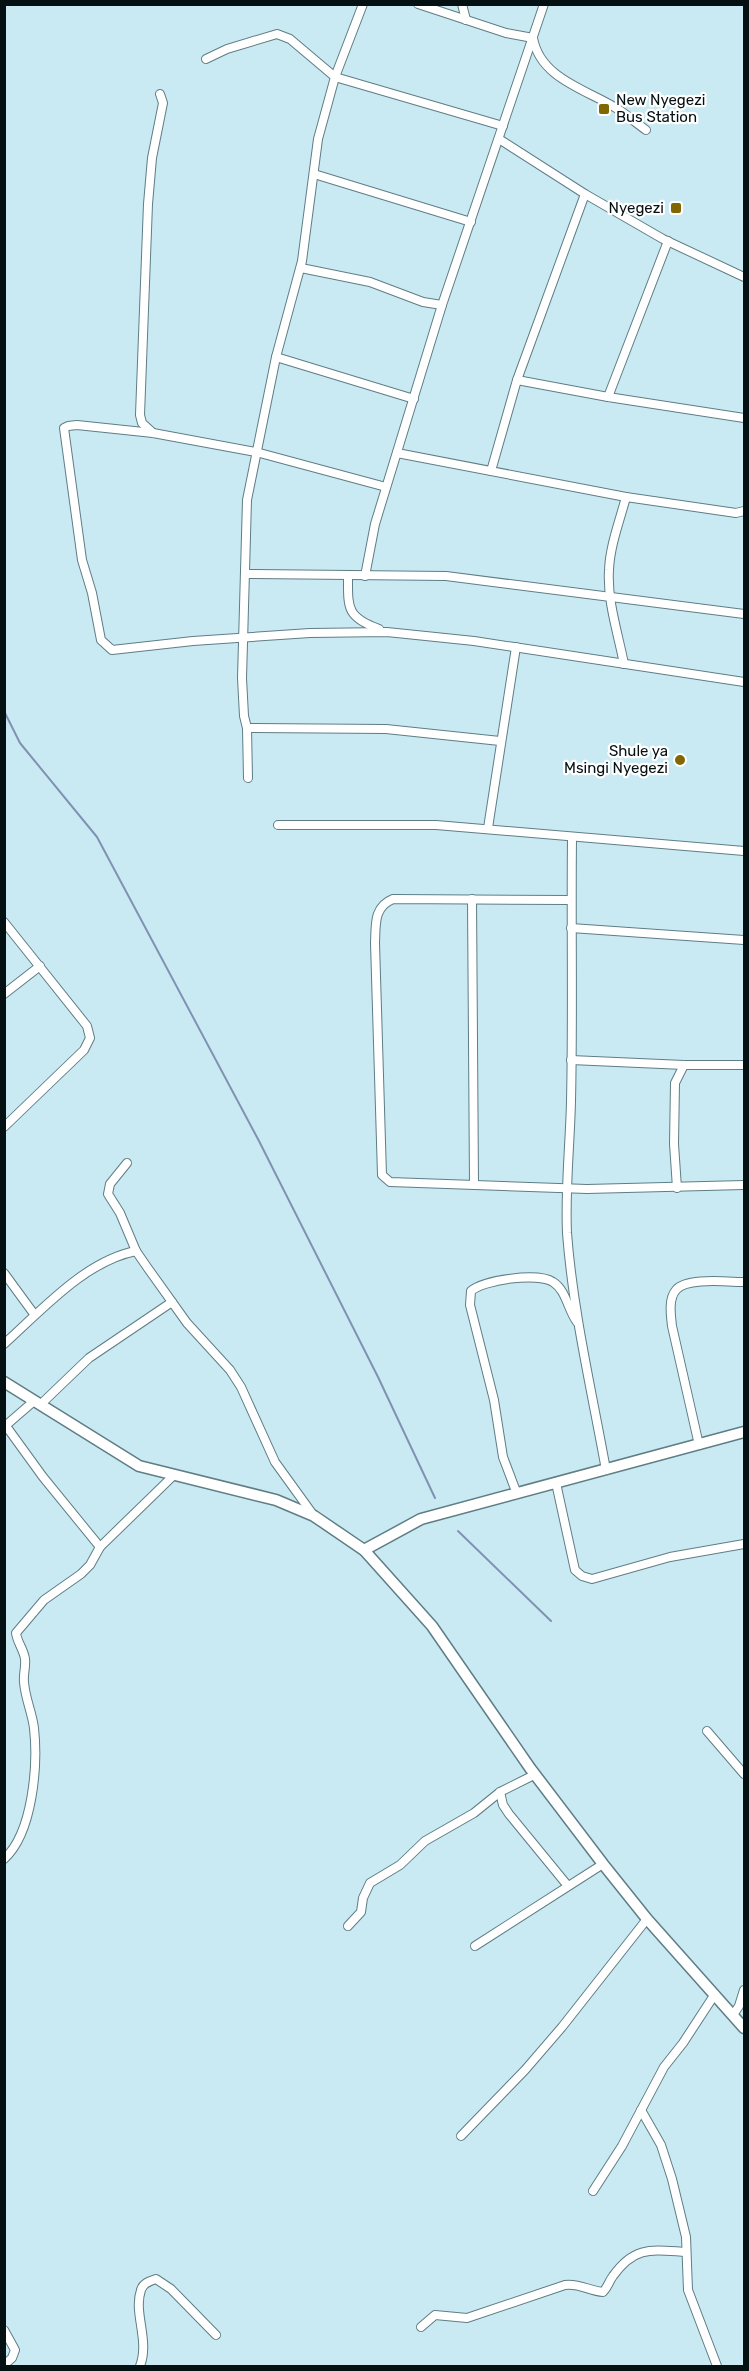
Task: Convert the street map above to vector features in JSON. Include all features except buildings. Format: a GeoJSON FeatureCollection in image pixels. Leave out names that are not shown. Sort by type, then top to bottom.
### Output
{"type":"FeatureCollection","features":[{"type":"Feature","properties":{"kind":"street"},"geometry":{"type":"LineString","coordinates":[[248,778],[248,728],[244,716],[243,700],[247,500],[276,357],[301,268],[318,139],[335,77],[363,4]]}},
{"type":"Feature","properties":{"kind":"street"},"geometry":{"type":"LineString","coordinates":[[418,4],[506,33],[533,38]]}},
{"type":"Feature","properties":{"kind":"street"},"geometry":{"type":"LineString","coordinates":[[462,4],[466,20]]}},
{"type":"Feature","properties":{"kind":"street"},"geometry":{"type":"LineString","coordinates":[[365,576],[375,524],[442,305],[544,4]]}},
{"type":"Feature","properties":{"kind":"street"},"geometry":{"type":"LineString","coordinates":[[206,59],[227,49],[277,34],[290,39],[335,77],[503,126]]}},
{"type":"Feature","properties":{"kind":"street"},"geometry":{"type":"LineString","coordinates":[[533,38],[535,51],[557,74],[584,93],[616,108],[646,130]]}},
{"type":"Feature","properties":{"kind":"street"},"geometry":{"type":"LineString","coordinates":[[153,433],[142,423],[140,414],[148,204],[152,158],[163,103],[160,94]]}},
{"type":"Feature","properties":{"kind":"street"},"geometry":{"type":"LineString","coordinates":[[499,139],[585,194],[668,242],[744,277]]}},
{"type":"Feature","properties":{"kind":"street"},"geometry":{"type":"LineString","coordinates":[[314,174],[471,222]]}},
{"type":"Feature","properties":{"kind":"street"},"geometry":{"type":"LineString","coordinates":[[490,471],[517,380],[585,194]]}},
{"type":"Feature","properties":{"kind":"street"},"geometry":{"type":"LineString","coordinates":[[608,397],[668,242]]}},
{"type":"Feature","properties":{"kind":"street"},"geometry":{"type":"LineString","coordinates":[[301,268],[370,282],[412,298],[442,305]]}},
{"type":"Feature","properties":{"kind":"street"},"geometry":{"type":"LineString","coordinates":[[276,357],[414,399]]}},
{"type":"Feature","properties":{"kind":"street"},"geometry":{"type":"LineString","coordinates":[[517,380],[744,418]]}},
{"type":"Feature","properties":{"kind":"street"},"geometry":{"type":"LineString","coordinates":[[386,486],[256,452],[153,433],[77,425],[64,429],[79,542],[101,640],[111,650],[310,633],[387,632],[516,647],[744,682]]}},
{"type":"Feature","properties":{"kind":"street"},"geometry":{"type":"LineString","coordinates":[[397,453],[626,497],[736,513],[744,511]]}},
{"type":"Feature","properties":{"kind":"street"},"geometry":{"type":"LineString","coordinates":[[624,664],[610,595],[609,569],[626,497]]}},
{"type":"Feature","properties":{"kind":"street"},"geometry":{"type":"LineString","coordinates":[[246,574],[446,576],[610,595],[744,614]]}},
{"type":"Feature","properties":{"kind":"street"},"geometry":{"type":"LineString","coordinates":[[348,575],[348,603],[351,613],[361,623],[387,632]]}},
{"type":"Feature","properties":{"kind":"street"},"geometry":{"type":"LineString","coordinates":[[488,828],[516,647]]}},
{"type":"Feature","properties":{"kind":"street"},"geometry":{"type":"LineString","coordinates":[[248,728],[386,729],[500,741]]}},
{"type":"Feature","properties":{"kind":"street"},"geometry":{"type":"LineString","coordinates":[[278,825],[436,825],[744,851]]}},
{"type":"Feature","properties":{"kind":"street"},"geometry":{"type":"LineString","coordinates":[[572,838],[573,982],[566,1188],[567,1232],[579,1325],[606,1470]]}},
{"type":"Feature","properties":{"kind":"street"},"geometry":{"type":"LineString","coordinates":[[472,900],[474,1184]]}},
{"type":"Feature","properties":{"kind":"street"},"geometry":{"type":"LineString","coordinates":[[572,900],[388,901],[380,907],[377,914],[375,943],[382,1175],[390,1182],[566,1188],[677,1188],[744,1185]]}},
{"type":"Feature","properties":{"kind":"street"},"geometry":{"type":"LineString","coordinates":[[4,922],[87,1026],[90,1038],[84,1050],[4,1127]]}},
{"type":"Feature","properties":{"kind":"street"},"geometry":{"type":"LineString","coordinates":[[571,928],[744,940]]}},
{"type":"Feature","properties":{"kind":"street"},"geometry":{"type":"LineString","coordinates":[[4,993],[40,966]]}},
{"type":"Feature","properties":{"kind":"street"},"geometry":{"type":"LineString","coordinates":[[571,1060],[744,1065]]}},
{"type":"Feature","properties":{"kind":"street"},"geometry":{"type":"LineString","coordinates":[[677,1188],[674,1144],[675,1083],[684,1065]]}},
{"type":"Feature","properties":{"kind":"street"},"geometry":{"type":"LineString","coordinates":[[127,1163],[110,1184],[108,1194],[120,1213],[136,1251],[187,1323],[230,1370],[241,1388],[275,1462],[314,1516]]}},
{"type":"Feature","properties":{"kind":"street"},"geometry":{"type":"LineString","coordinates":[[4,1344],[34,1314],[108,1260],[120,1254],[136,1251]]}},
{"type":"Feature","properties":{"kind":"street"},"geometry":{"type":"LineString","coordinates":[[4,1273],[34,1314]]}},
{"type":"Feature","properties":{"kind":"street"},"geometry":{"type":"LineString","coordinates":[[517,1494],[503,1457],[494,1400],[470,1305],[471,1291],[478,1286],[526,1276],[552,1280],[560,1289],[579,1325]]}},
{"type":"Feature","properties":{"kind":"street"},"geometry":{"type":"LineString","coordinates":[[699,1445],[672,1326],[670,1311],[673,1297],[675,1290],[692,1282],[744,1282]]}},
{"type":"Feature","properties":{"kind":"street"},"geometry":{"type":"LineString","coordinates":[[100,1547],[5,1426],[37,1403],[90,1358],[172,1302]]}},
{"type":"Feature","properties":{"kind":"street"},"geometry":{"type":"LineString","coordinates":[[4,1382],[139,1466],[224,1485],[276,1500],[314,1516],[364,1550],[432,1626],[534,1775],[603,1864],[647,1919],[744,2028]]}},
{"type":"Feature","properties":{"kind":"street"},"geometry":{"type":"LineString","coordinates":[[364,1550],[421,1519],[744,1432]]}},
{"type":"Feature","properties":{"kind":"street"},"geometry":{"type":"LineString","coordinates":[[4,1859],[15,1848],[24,1826],[35,1756],[34,1727],[24,1682],[25,1659],[16,1634],[44,1600],[81,1574],[90,1565],[100,1547],[174,1475]]}},
{"type":"Feature","properties":{"kind":"street"},"geometry":{"type":"LineString","coordinates":[[556,1483],[575,1570],[582,1576],[592,1579],[670,1557],[744,1544]]}},
{"type":"Feature","properties":{"kind":"street"},"geometry":{"type":"LineString","coordinates":[[707,1731],[744,1774]]}},
{"type":"Feature","properties":{"kind":"street"},"geometry":{"type":"LineString","coordinates":[[348,1926],[361,1912],[363,1898],[370,1883],[400,1865],[425,1841],[474,1813],[500,1792],[534,1775]]}},
{"type":"Feature","properties":{"kind":"street"},"geometry":{"type":"LineString","coordinates":[[500,1792],[503,1805],[509,1814],[568,1886]]}},
{"type":"Feature","properties":{"kind":"street"},"geometry":{"type":"LineString","coordinates":[[475,1946],[603,1864]]}},
{"type":"Feature","properties":{"kind":"street"},"geometry":{"type":"LineString","coordinates":[[461,2136],[562,2027],[647,1919]]}},
{"type":"Feature","properties":{"kind":"street"},"geometry":{"type":"LineString","coordinates":[[733,2015],[739,2006],[744,1990]]}},
{"type":"Feature","properties":{"kind":"street"},"geometry":{"type":"LineString","coordinates":[[593,2191],[622,2146],[664,2067],[683,2043],[714,1995]]}},
{"type":"Feature","properties":{"kind":"street"},"geometry":{"type":"LineString","coordinates":[[641,2110],[661,2145],[672,2179],[681,2210],[688,2290],[717,2367]]}},
{"type":"Feature","properties":{"kind":"street"},"geometry":{"type":"LineString","coordinates":[[421,2327],[435,2315],[467,2318],[565,2285],[573,2284],[603,2292],[614,2274],[644,2250],[686,2252]]}},
{"type":"Feature","properties":{"kind":"street"},"geometry":{"type":"LineString","coordinates":[[140,2367],[144,2355],[141,2290],[151,2280],[156,2279],[171,2289],[216,2335]]}},
{"type":"Feature","properties":{"kind":"street"},"geometry":{"type":"LineString","coordinates":[[4,2330],[15,2350],[12,2358],[4,2365]]}},
{"type":"Feature","properties":{"kind":"waterway"},"geometry":{"type":"LineString","coordinates":[[4,711],[20,743],[97,837],[259,1141],[378,1377],[435,1498]]}},
{"type":"Feature","properties":{"kind":"waterway"},"geometry":{"type":"LineString","coordinates":[[458,1531],[551,1621]]}},
{"type":"Feature","properties":{"kind":"place","name":"New Nyegezi Bus Station"},"geometry":{"type":"Point","coordinates":[604,109]}},
{"type":"Feature","properties":{"kind":"place","name":"Nyegezi"},"geometry":{"type":"Point","coordinates":[676,208]}},
{"type":"Feature","properties":{"kind":"place","name":"Shule ya Msingi Nyegezi"},"geometry":{"type":"Point","coordinates":[680,760]}}]}
